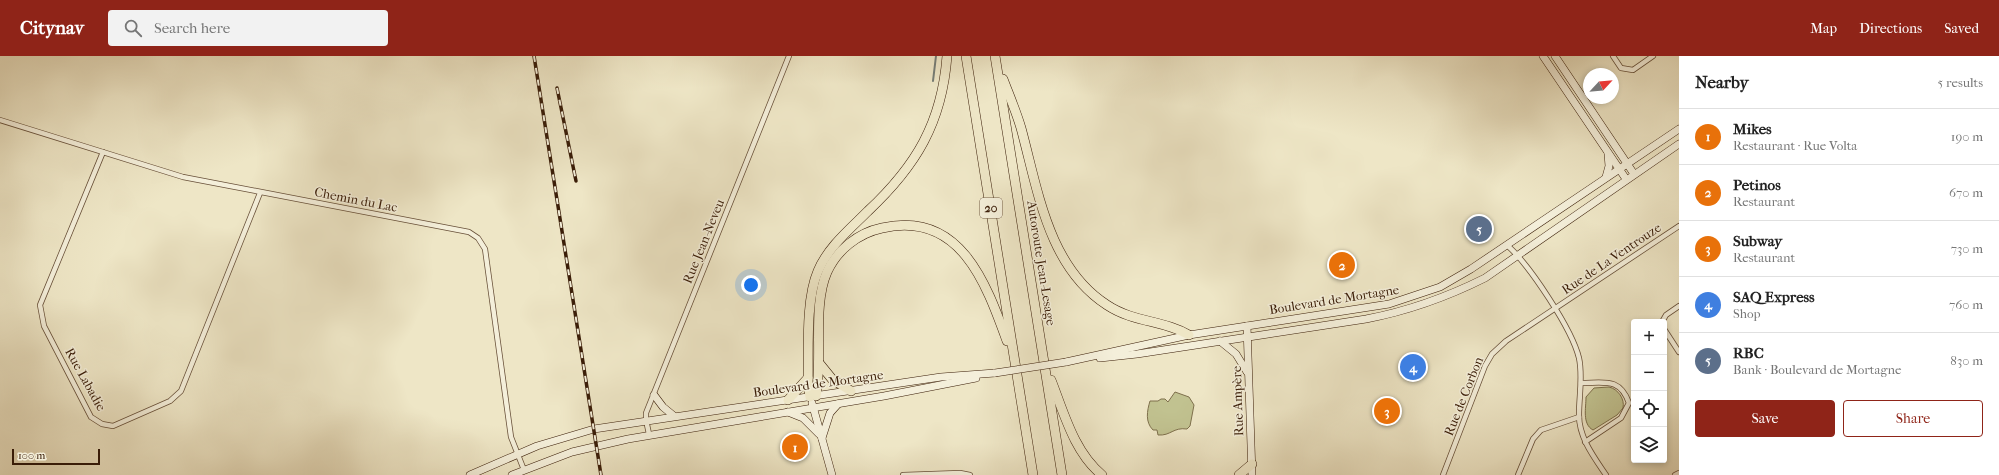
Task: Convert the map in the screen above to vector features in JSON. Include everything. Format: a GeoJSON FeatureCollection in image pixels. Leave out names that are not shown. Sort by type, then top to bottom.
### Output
{"type":"FeatureCollection","features":[{"type":"Feature","properties":{"kind":"highway"},"geometry":{"type":"LineString","coordinates":[[813,397],[808,378],[810,302],[818,270],[833,247],[895,184],[919,153],[937,113],[943,86],[947,56]]}},
{"type":"Feature","properties":{"kind":"highway","name":"20"},"geometry":{"type":"LineString","coordinates":[[966,56],[1033,475]]}},
{"type":"Feature","properties":{"kind":"highway"},"geometry":{"type":"LineString","coordinates":[[995,58],[1020,126],[1052,235],[1060,253],[1072,272],[1089,291],[1112,309],[1143,321],[1178,328],[1189,335]]}},
{"type":"Feature","properties":{"kind":"highway","name":"Autoroute Jean-Lesage"},"geometry":{"type":"LineString","coordinates":[[995,58],[1062,475]]}},
{"type":"Feature","properties":{"kind":"highway"},"geometry":{"type":"LineString","coordinates":[[813,397],[819,363],[821,294],[824,282],[830,267],[845,248],[862,236],[879,228],[903,225],[921,227],[940,234],[954,243],[966,255],[987,287],[1014,360]]}},
{"type":"Feature","properties":{"kind":"highway"},"geometry":{"type":"LineString","coordinates":[[1044,362],[1073,435],[1089,462],[1102,475]]}},
{"type":"Feature","properties":{"kind":"highway"},"geometry":{"type":"LineString","coordinates":[[819,363],[834,381],[851,391]]}},
{"type":"Feature","properties":{"kind":"highway"},"geometry":{"type":"LineString","coordinates":[[788,400],[808,378]]}},
{"type":"Feature","properties":{"kind":"highway"},"geometry":{"type":"LineString","coordinates":[[1239,475],[1252,464]]}},
{"type":"Feature","properties":{"kind":"main road"},"geometry":{"type":"LineString","coordinates":[[1543,56],[1626,179]]}},
{"type":"Feature","properties":{"kind":"main road"},"geometry":{"type":"LineString","coordinates":[[1555,56],[1634,174]]}},
{"type":"Feature","properties":{"kind":"main road","name":"Boulevard de Mortagne"},"geometry":{"type":"LineString","coordinates":[[1066,362],[1189,335],[1371,308],[1403,301],[1440,287],[1508,246],[1679,128]]}},
{"type":"Feature","properties":{"kind":"main road"},"geometry":{"type":"LineString","coordinates":[[1599,138],[1606,133]]}},
{"type":"Feature","properties":{"kind":"main road","name":"Boulevard de Mortagne"},"geometry":{"type":"LineString","coordinates":[[512,475],[581,450],[649,434],[898,394],[995,373],[1066,362],[1137,354],[1366,319],[1411,309],[1470,286],[1485,278],[1626,179],[1679,144]]}},
{"type":"Feature","properties":{"kind":"main road"},"geometry":{"type":"LineString","coordinates":[[1606,177],[1609,166],[1608,151]]}},
{"type":"Feature","properties":{"kind":"main road","name":"Rue Ampère"},"geometry":{"type":"LineString","coordinates":[[1247,326],[1252,475]]}},
{"type":"Feature","properties":{"kind":"main road"},"geometry":{"type":"LineString","coordinates":[[1220,341],[1236,354],[1248,374]]}},
{"type":"Feature","properties":{"kind":"main road","name":"Boulevard de Mortagne"},"geometry":{"type":"LineString","coordinates":[[470,475],[517,453],[576,433],[646,420],[813,397],[946,376],[995,373]]}},
{"type":"Feature","properties":{"kind":"main road"},"geometry":{"type":"LineString","coordinates":[[654,395],[663,407],[674,416]]}},
{"type":"Feature","properties":{"kind":"main road"},"geometry":{"type":"LineString","coordinates":[[813,397],[814,407],[832,475]]}},
{"type":"Feature","properties":{"kind":"main road"},"geometry":{"type":"LineString","coordinates":[[822,438],[830,413],[838,404]]}},
{"type":"Feature","properties":{"kind":"main road"},"geometry":{"type":"LineString","coordinates":[[786,412],[804,418],[815,428],[822,438]]}},
{"type":"Feature","properties":{"kind":"street","name":"Rue Jean-Neveu"},"geometry":{"type":"LineString","coordinates":[[649,434],[646,413],[789,56]]}},
{"type":"Feature","properties":{"kind":"street"},"geometry":{"type":"LineString","coordinates":[[1613,56],[1621,68],[1633,70],[1653,56]]}},
{"type":"Feature","properties":{"kind":"street","name":"Chemin du Lac"},"geometry":{"type":"LineString","coordinates":[[0,120],[183,177],[469,232],[478,238],[485,249],[511,438],[524,470]]}},
{"type":"Feature","properties":{"kind":"street","name":"Rue Labadie"},"geometry":{"type":"LineString","coordinates":[[103,152],[40,305],[44,326],[91,417],[102,424],[113,426],[170,401],[181,392],[260,193]]}},
{"type":"Feature","properties":{"kind":"street","name":"Rue de La Ventrouze"},"geometry":{"type":"LineString","coordinates":[[1555,309],[1679,226]]}},
{"type":"Feature","properties":{"kind":"street"},"geometry":{"type":"LineString","coordinates":[[1508,246],[1518,255],[1555,309],[1571,336],[1579,358],[1581,383],[1579,417],[1585,442],[1606,475]]}},
{"type":"Feature","properties":{"kind":"street"},"geometry":{"type":"LineString","coordinates":[[1664,319],[1666,315],[1679,306]]}},
{"type":"Feature","properties":{"kind":"street","name":"Rue de Corbon"},"geometry":{"type":"LineString","coordinates":[[1443,475],[1492,354],[1506,341],[1555,309]]}},
{"type":"Feature","properties":{"kind":"street"},"geometry":{"type":"LineString","coordinates":[[1667,334],[1679,352]]}},
{"type":"Feature","properties":{"kind":"street"},"geometry":{"type":"LineString","coordinates":[[1581,383],[1613,382],[1625,391],[1629,403],[1621,418],[1585,442]]}},
{"type":"Feature","properties":{"kind":"street"},"geometry":{"type":"LineString","coordinates":[[1518,475],[1533,439],[1541,430],[1579,417]]}},
{"type":"Feature","properties":{"kind":"street"},"geometry":{"type":"LineString","coordinates":[[1675,475],[1679,472]]}},
{"type":"Feature","properties":{"kind":"street"},"geometry":{"type":"LineString","coordinates":[[903,475],[960,473],[970,475]]}},
{"type":"Feature","properties":{"kind":"green space"},"geometry":{"type":"Polygon","coordinates":[[[1609,387],[1618,392],[1622,398],[1623,408],[1617,415],[1593,430],[1587,424],[1586,420],[1586,397],[1594,388],[1609,387]]]}},
{"type":"Feature","properties":{"kind":"green space"},"geometry":{"type":"Polygon","coordinates":[[[1175,392],[1189,397],[1194,405],[1190,426],[1187,429],[1178,429],[1166,434],[1158,435],[1157,430],[1153,430],[1150,427],[1148,420],[1150,401],[1165,399],[1168,402],[1175,392]]]}},
{"type":"Feature","properties":{"kind":"waterway"},"geometry":{"type":"LineString","coordinates":[[933,81],[936,56]]}},
{"type":"Feature","properties":{"kind":"railway"},"geometry":{"type":"LineString","coordinates":[[534,56],[601,475]]}},
{"type":"Feature","properties":{"kind":"railway"},"geometry":{"type":"LineString","coordinates":[[557,88],[576,181]]}},
{"type":"Feature","properties":{"kind":"place","name":"RBC"},"geometry":{"type":"Point","coordinates":[1479,229]}},
{"type":"Feature","properties":{"kind":"place","name":"Petinos"},"geometry":{"type":"Point","coordinates":[1342,265]}},
{"type":"Feature","properties":{"kind":"place","name":"SAQ Express"},"geometry":{"type":"Point","coordinates":[1413,367]}},
{"type":"Feature","properties":{"kind":"place","name":"Subway"},"geometry":{"type":"Point","coordinates":[1387,411]}},
{"type":"Feature","properties":{"kind":"place","name":"Mikes"},"geometry":{"type":"Point","coordinates":[795,447]}}]}
